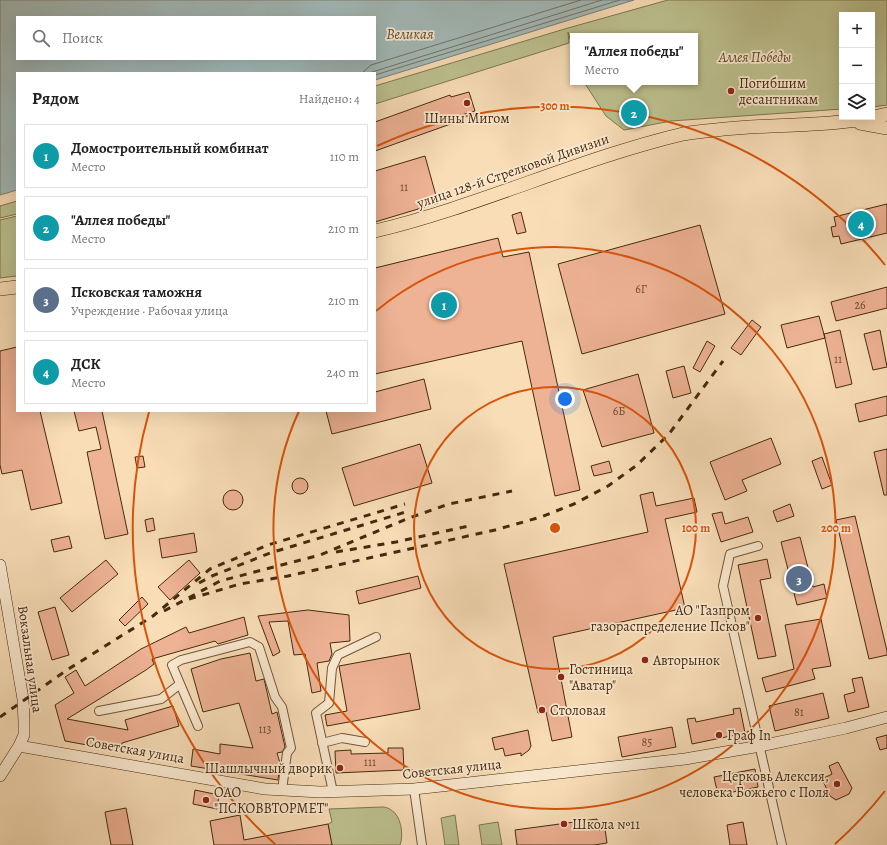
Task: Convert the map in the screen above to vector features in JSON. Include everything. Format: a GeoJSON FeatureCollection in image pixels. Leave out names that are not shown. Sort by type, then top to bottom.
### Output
{"type":"FeatureCollection","features":[{"type":"Feature","properties":{"kind":"main road","name":"улица 128-й Стрелковой Дивизии"},"geometry":{"type":"LineString","coordinates":[[376,231],[421,220],[593,159],[685,134],[742,127],[852,122],[887,114]]}},
{"type":"Feature","properties":{"kind":"main road","name":"улица 128-й Стрелковой Дивизии"},"geometry":{"type":"LineString","coordinates":[[852,122],[887,128]]}},
{"type":"Feature","properties":{"kind":"main road"},"geometry":{"type":"LineString","coordinates":[[0,289],[16,287]]}},
{"type":"Feature","properties":{"kind":"street"},"geometry":{"type":"LineString","coordinates":[[758,546],[730,554],[723,586],[782,845]]}},
{"type":"Feature","properties":{"kind":"street","name":"Вокзальная улица"},"geometry":{"type":"LineString","coordinates":[[0,565],[23,699],[24,735],[19,746],[0,776]]}},
{"type":"Feature","properties":{"kind":"street"},"geometry":{"type":"LineString","coordinates":[[334,792],[316,713],[329,703],[332,668],[338,655],[376,637]]}},
{"type":"Feature","properties":{"kind":"street"},"geometry":{"type":"LineString","coordinates":[[198,726],[172,665],[181,660],[250,642],[259,647],[275,697],[282,707],[292,748],[287,753],[282,790]]}},
{"type":"Feature","properties":{"kind":"street"},"geometry":{"type":"LineString","coordinates":[[99,711],[161,699],[180,684]]}},
{"type":"Feature","properties":{"kind":"street","name":"Советская улица"},"geometry":{"type":"LineString","coordinates":[[19,746],[282,790],[334,792],[414,789],[678,759],[760,746],[846,728],[887,717]]}},
{"type":"Feature","properties":{"kind":"street"},"geometry":{"type":"LineString","coordinates":[[322,743],[342,738],[365,742]]}},
{"type":"Feature","properties":{"kind":"street"},"geometry":{"type":"LineString","coordinates":[[414,789],[422,845]]}},
{"type":"Feature","properties":{"kind":"green space","name":"Аллея Победы"},"geometry":{"type":"Polygon","coordinates":[[[668,0],[887,0],[887,105],[875,107],[875,12],[839,12],[839,109],[671,121],[624,130],[606,116],[586,85],[698,85],[698,33],[570,33],[570,38],[568,32],[569,43],[376,104],[376,86],[568,28],[668,0]]]}},
{"type":"Feature","properties":{"kind":"green space"},"geometry":{"type":"Polygon","coordinates":[[[16,201],[16,214],[0,218],[0,206],[16,201]]]}},
{"type":"Feature","properties":{"kind":"green space"},"geometry":{"type":"Polygon","coordinates":[[[16,216],[16,276],[0,278],[0,220],[16,216]]]}},
{"type":"Feature","properties":{"kind":"green space"},"geometry":{"type":"Polygon","coordinates":[[[386,807],[397,816],[402,831],[400,845],[332,845],[328,824],[332,822],[329,809],[386,807]]]}},
{"type":"Feature","properties":{"kind":"green space"},"geometry":{"type":"Polygon","coordinates":[[[455,815],[459,845],[445,845],[441,818],[455,815]]]}},
{"type":"Feature","properties":{"kind":"green space"},"geometry":{"type":"Polygon","coordinates":[[[498,822],[502,845],[482,845],[479,825],[498,822]]]}},
{"type":"Feature","properties":{"kind":"water","name":"Великая"},"geometry":{"type":"Polygon","coordinates":[[[0,0],[634,0],[376,80],[376,72],[16,72],[16,190],[0,195],[0,0]]]}},
{"type":"Feature","properties":{"kind":"building"},"geometry":{"type":"Polygon","coordinates":[[[469,92],[475,111],[458,116],[459,121],[376,151],[376,122],[450,95],[451,97],[469,92]]]}},
{"type":"Feature","properties":{"kind":"building"},"geometry":{"type":"Polygon","coordinates":[[[425,156],[438,203],[376,222],[376,171],[425,156]]]}},
{"type":"Feature","properties":{"kind":"building"},"geometry":{"type":"Polygon","coordinates":[[[887,204],[887,233],[841,244],[839,236],[833,237],[831,227],[836,226],[834,217],[887,204]]]}},
{"type":"Feature","properties":{"kind":"building"},"geometry":{"type":"Polygon","coordinates":[[[521,212],[526,232],[517,234],[512,215],[521,212]]]}},
{"type":"Feature","properties":{"kind":"building"},"geometry":{"type":"Polygon","coordinates":[[[700,225],[725,314],[582,354],[558,264],[700,225]]]}},
{"type":"Feature","properties":{"kind":"building"},"geometry":{"type":"Polygon","coordinates":[[[498,238],[503,257],[529,252],[580,490],[555,496],[522,341],[376,374],[376,268],[498,238]]]}},
{"type":"Feature","properties":{"kind":"building"},"geometry":{"type":"Polygon","coordinates":[[[887,287],[887,308],[836,321],[831,302],[887,287]]]}},
{"type":"Feature","properties":{"kind":"building"},"geometry":{"type":"Polygon","coordinates":[[[819,316],[825,338],[787,348],[781,325],[819,316]]]}},
{"type":"Feature","properties":{"kind":"building"},"geometry":{"type":"Polygon","coordinates":[[[752,320],[761,327],[741,355],[731,348],[752,320]]]}},
{"type":"Feature","properties":{"kind":"building"},"geometry":{"type":"Polygon","coordinates":[[[840,330],[852,384],[836,388],[824,334],[840,330]]]}},
{"type":"Feature","properties":{"kind":"building"},"geometry":{"type":"Polygon","coordinates":[[[880,330],[887,367],[873,370],[864,334],[880,330]]]}},
{"type":"Feature","properties":{"kind":"building"},"geometry":{"type":"Polygon","coordinates":[[[707,341],[715,346],[700,372],[693,368],[707,341]]]}},
{"type":"Feature","properties":{"kind":"building"},"geometry":{"type":"Polygon","coordinates":[[[16,347],[16,412],[40,412],[62,503],[31,510],[22,470],[2,474],[0,465],[0,351],[16,347]]]}},
{"type":"Feature","properties":{"kind":"building"},"geometry":{"type":"Polygon","coordinates":[[[684,366],[691,393],[673,398],[666,371],[684,366]]]}},
{"type":"Feature","properties":{"kind":"building"},"geometry":{"type":"Polygon","coordinates":[[[638,374],[654,433],[602,447],[583,390],[638,374]]]}},
{"type":"Feature","properties":{"kind":"building"},"geometry":{"type":"Polygon","coordinates":[[[424,379],[431,409],[332,434],[326,412],[376,412],[376,392],[424,379]]]}},
{"type":"Feature","properties":{"kind":"building"},"geometry":{"type":"Polygon","coordinates":[[[887,396],[887,415],[859,422],[855,404],[887,396]]]}},
{"type":"Feature","properties":{"kind":"building"},"geometry":{"type":"Polygon","coordinates":[[[74,412],[102,412],[128,534],[105,539],[87,452],[101,449],[96,427],[79,431],[74,412]]]}},
{"type":"Feature","properties":{"kind":"building"},"geometry":{"type":"Polygon","coordinates":[[[771,438],[781,464],[742,480],[747,491],[725,500],[710,462],[771,438]]]}},
{"type":"Feature","properties":{"kind":"building"},"geometry":{"type":"Polygon","coordinates":[[[420,444],[432,483],[354,506],[342,468],[420,444]]]}},
{"type":"Feature","properties":{"kind":"building"},"geometry":{"type":"Polygon","coordinates":[[[887,449],[887,495],[884,495],[874,452],[887,449]]]}},
{"type":"Feature","properties":{"kind":"building"},"geometry":{"type":"Polygon","coordinates":[[[143,456],[145,467],[137,468],[135,457],[143,456]]]}},
{"type":"Feature","properties":{"kind":"building"},"geometry":{"type":"Polygon","coordinates":[[[822,457],[832,485],[822,489],[812,461],[822,457]]]}},
{"type":"Feature","properties":{"kind":"building"},"geometry":{"type":"Polygon","coordinates":[[[609,461],[612,472],[594,476],[591,466],[609,461]]]}},
{"type":"Feature","properties":{"kind":"building"},"geometry":{"type":"Polygon","coordinates":[[[297,478],[303,478],[308,483],[306,492],[303,494],[297,494],[292,489],[292,483],[297,478]]]}},
{"type":"Feature","properties":{"kind":"building"},"geometry":{"type":"Polygon","coordinates":[[[233,490],[240,493],[243,500],[240,507],[233,510],[226,507],[223,500],[226,493],[233,490]]]}},
{"type":"Feature","properties":{"kind":"building"},"geometry":{"type":"Polygon","coordinates":[[[653,492],[656,506],[694,498],[697,512],[665,519],[685,608],[553,637],[572,737],[552,741],[546,712],[538,713],[504,564],[648,532],[640,495],[653,492]]]}},
{"type":"Feature","properties":{"kind":"building"},"geometry":{"type":"Polygon","coordinates":[[[790,504],[794,516],[777,522],[773,511],[790,504]]]}},
{"type":"Feature","properties":{"kind":"building"},"geometry":{"type":"Polygon","coordinates":[[[722,512],[725,524],[748,517],[753,532],[721,542],[712,514],[722,512]]]}},
{"type":"Feature","properties":{"kind":"building"},"geometry":{"type":"Polygon","coordinates":[[[855,516],[887,651],[887,655],[869,659],[836,520],[855,516]]]}},
{"type":"Feature","properties":{"kind":"building"},"geometry":{"type":"Polygon","coordinates":[[[153,518],[155,530],[147,532],[145,520],[153,518]]]}},
{"type":"Feature","properties":{"kind":"building"},"geometry":{"type":"Polygon","coordinates":[[[194,533],[197,552],[162,558],[159,539],[194,533]]]}},
{"type":"Feature","properties":{"kind":"building"},"geometry":{"type":"Polygon","coordinates":[[[69,536],[72,548],[54,552],[51,540],[69,536]]]}},
{"type":"Feature","properties":{"kind":"building"},"geometry":{"type":"Polygon","coordinates":[[[800,537],[813,587],[824,584],[827,598],[797,605],[781,542],[800,537]]]}},
{"type":"Feature","properties":{"kind":"building","name":"АО \"Газпром газораспределение Псков\""},"geometry":{"type":"Polygon","coordinates":[[[767,559],[771,578],[760,580],[776,656],[758,659],[738,565],[767,559]]]}},
{"type":"Feature","properties":{"kind":"building"},"geometry":{"type":"Polygon","coordinates":[[[106,560],[118,574],[72,612],[60,598],[106,560]]]}},
{"type":"Feature","properties":{"kind":"building"},"geometry":{"type":"Polygon","coordinates":[[[189,560],[200,573],[170,600],[158,587],[189,560]]]}},
{"type":"Feature","properties":{"kind":"building"},"geometry":{"type":"Polygon","coordinates":[[[418,576],[421,588],[359,604],[356,591],[418,576]]]}},
{"type":"Feature","properties":{"kind":"building"},"geometry":{"type":"Polygon","coordinates":[[[142,597],[148,604],[125,626],[119,620],[142,597]]]}},
{"type":"Feature","properties":{"kind":"building"},"geometry":{"type":"Polygon","coordinates":[[[55,607],[69,655],[52,660],[38,612],[55,607]]]}},
{"type":"Feature","properties":{"kind":"building"},"geometry":{"type":"Polygon","coordinates":[[[308,610],[349,615],[350,641],[330,643],[332,654],[329,661],[317,663],[321,691],[312,693],[305,654],[294,655],[288,621],[269,622],[280,652],[273,656],[258,616],[308,610]]]}},
{"type":"Feature","properties":{"kind":"building"},"geometry":{"type":"Polygon","coordinates":[[[244,617],[248,635],[218,644],[215,641],[152,659],[154,664],[146,670],[67,719],[128,730],[125,720],[173,706],[179,726],[122,743],[121,751],[65,741],[55,705],[74,693],[65,677],[76,670],[85,686],[141,649],[186,627],[189,633],[244,617]]]}},
{"type":"Feature","properties":{"kind":"building"},"geometry":{"type":"Polygon","coordinates":[[[821,619],[831,666],[812,669],[815,679],[766,692],[762,678],[794,669],[785,625],[821,619]]]}},
{"type":"Feature","properties":{"kind":"building"},"geometry":{"type":"Polygon","coordinates":[[[250,653],[256,681],[264,679],[272,714],[277,712],[285,747],[282,752],[277,753],[280,763],[278,780],[191,766],[193,749],[220,754],[220,744],[253,748],[239,703],[203,712],[191,669],[221,659],[250,653]]]}},
{"type":"Feature","properties":{"kind":"building"},"geometry":{"type":"Polygon","coordinates":[[[410,653],[420,709],[327,726],[325,715],[347,711],[339,666],[410,653]]]}},
{"type":"Feature","properties":{"kind":"building"},"geometry":{"type":"Polygon","coordinates":[[[862,677],[869,707],[848,712],[844,695],[855,692],[852,679],[862,677]]]}},
{"type":"Feature","properties":{"kind":"building"},"geometry":{"type":"Polygon","coordinates":[[[823,693],[829,718],[775,731],[769,706],[823,693]]]}},
{"type":"Feature","properties":{"kind":"building"},"geometry":{"type":"Polygon","coordinates":[[[740,708],[745,733],[692,744],[687,719],[695,718],[696,722],[734,714],[733,709],[740,708]]]}},
{"type":"Feature","properties":{"kind":"building"},"geometry":{"type":"Polygon","coordinates":[[[672,727],[676,747],[622,757],[618,737],[672,727]]]}},
{"type":"Feature","properties":{"kind":"building"},"geometry":{"type":"Polygon","coordinates":[[[528,730],[531,746],[529,750],[521,756],[521,753],[505,756],[503,748],[495,750],[492,738],[528,730]]]}},
{"type":"Feature","properties":{"kind":"building"},"geometry":{"type":"Polygon","coordinates":[[[887,735],[887,748],[880,750],[876,738],[887,735]]]}},
{"type":"Feature","properties":{"kind":"building"},"geometry":{"type":"Polygon","coordinates":[[[388,748],[403,748],[404,770],[336,773],[335,751],[351,750],[351,754],[388,753],[388,748]]]}},
{"type":"Feature","properties":{"kind":"building","name":"Церковь Алексия, человека Божьего с Поля"},"geometry":{"type":"Polygon","coordinates":[[[838,762],[852,788],[849,794],[836,800],[830,796],[822,779],[832,774],[829,766],[838,762]]]}},
{"type":"Feature","properties":{"kind":"building"},"geometry":{"type":"Polygon","coordinates":[[[755,769],[758,787],[718,795],[714,777],[755,769]]]}},
{"type":"Feature","properties":{"kind":"building","name":"ОАО \"ПСКОВВТОРМЕТ\""},"geometry":{"type":"Polygon","coordinates":[[[195,790],[219,795],[217,809],[193,804],[195,790]]]}},
{"type":"Feature","properties":{"kind":"building"},"geometry":{"type":"Polygon","coordinates":[[[126,808],[133,845],[111,845],[105,812],[126,808]]]}},
{"type":"Feature","properties":{"kind":"building"},"geometry":{"type":"Polygon","coordinates":[[[240,815],[244,840],[328,824],[332,845],[214,845],[210,821],[240,815]]]}},
{"type":"Feature","properties":{"kind":"building"},"geometry":{"type":"Polygon","coordinates":[[[597,819],[599,830],[605,829],[607,843],[594,845],[517,845],[515,830],[597,819]]]}},
{"type":"Feature","properties":{"kind":"building"},"geometry":{"type":"Polygon","coordinates":[[[743,822],[747,845],[730,845],[727,825],[743,822]]]}},
{"type":"Feature","properties":{"kind":"railway"},"geometry":{"type":"LineString","coordinates":[[189,599],[240,584],[288,576],[495,530],[541,517],[574,504],[608,486],[637,465],[669,434],[723,361]]}},
{"type":"Feature","properties":{"kind":"railway"},"geometry":{"type":"LineString","coordinates":[[164,611],[220,581],[320,555],[409,518],[449,504],[512,491]]}},
{"type":"Feature","properties":{"kind":"railway"},"geometry":{"type":"LineString","coordinates":[[0,717],[67,670],[153,616],[210,569],[268,545],[405,504]]}},
{"type":"Feature","properties":{"kind":"railway"},"geometry":{"type":"LineString","coordinates":[[199,583],[212,576],[270,553],[409,511]]}},
{"type":"Feature","properties":{"kind":"railway"},"geometry":{"type":"LineString","coordinates":[[336,552],[396,542],[473,525]]}},
{"type":"Feature","properties":{"kind":"place","name":"Погибшим десантникам"},"geometry":{"type":"Point","coordinates":[731,91]}},
{"type":"Feature","properties":{"kind":"place","name":"Шины Мигом"},"geometry":{"type":"Point","coordinates":[467,103]}},
{"type":"Feature","properties":{"kind":"place","name":"\"Аллея победы\""},"geometry":{"type":"Point","coordinates":[634,113]}},
{"type":"Feature","properties":{"kind":"place","name":"ДСК"},"geometry":{"type":"Point","coordinates":[861,224]}},
{"type":"Feature","properties":{"kind":"place","name":"Домостроительный комбинат"},"geometry":{"type":"Point","coordinates":[444,305]}},
{"type":"Feature","properties":{"kind":"place","name":"Псковская таможня"},"geometry":{"type":"Point","coordinates":[799,579]}},
{"type":"Feature","properties":{"kind":"place","name":"АО \"Газпром газораспределение Псков\""},"geometry":{"type":"Point","coordinates":[758,618]}},
{"type":"Feature","properties":{"kind":"place","name":"Авторынок"},"geometry":{"type":"Point","coordinates":[645,660]}},
{"type":"Feature","properties":{"kind":"place","name":"Гостиница \"Аватар\""},"geometry":{"type":"Point","coordinates":[561,677]}},
{"type":"Feature","properties":{"kind":"place","name":"Столовая"},"geometry":{"type":"Point","coordinates":[542,710]}},
{"type":"Feature","properties":{"kind":"place","name":"Граф In"},"geometry":{"type":"Point","coordinates":[719,735]}},
{"type":"Feature","properties":{"kind":"place","name":"Шашлычный дворик"},"geometry":{"type":"Point","coordinates":[340,768]}},
{"type":"Feature","properties":{"kind":"place","name":"Церковь Алексия, человека Божьего с Поля"},"geometry":{"type":"Point","coordinates":[837,784]}},
{"type":"Feature","properties":{"kind":"place","name":"ОАО \"ПСКОВВТОРМЕТ\""},"geometry":{"type":"Point","coordinates":[206,800]}},
{"type":"Feature","properties":{"kind":"place","name":"Школа №11"},"geometry":{"type":"Point","coordinates":[564,824]}}]}
